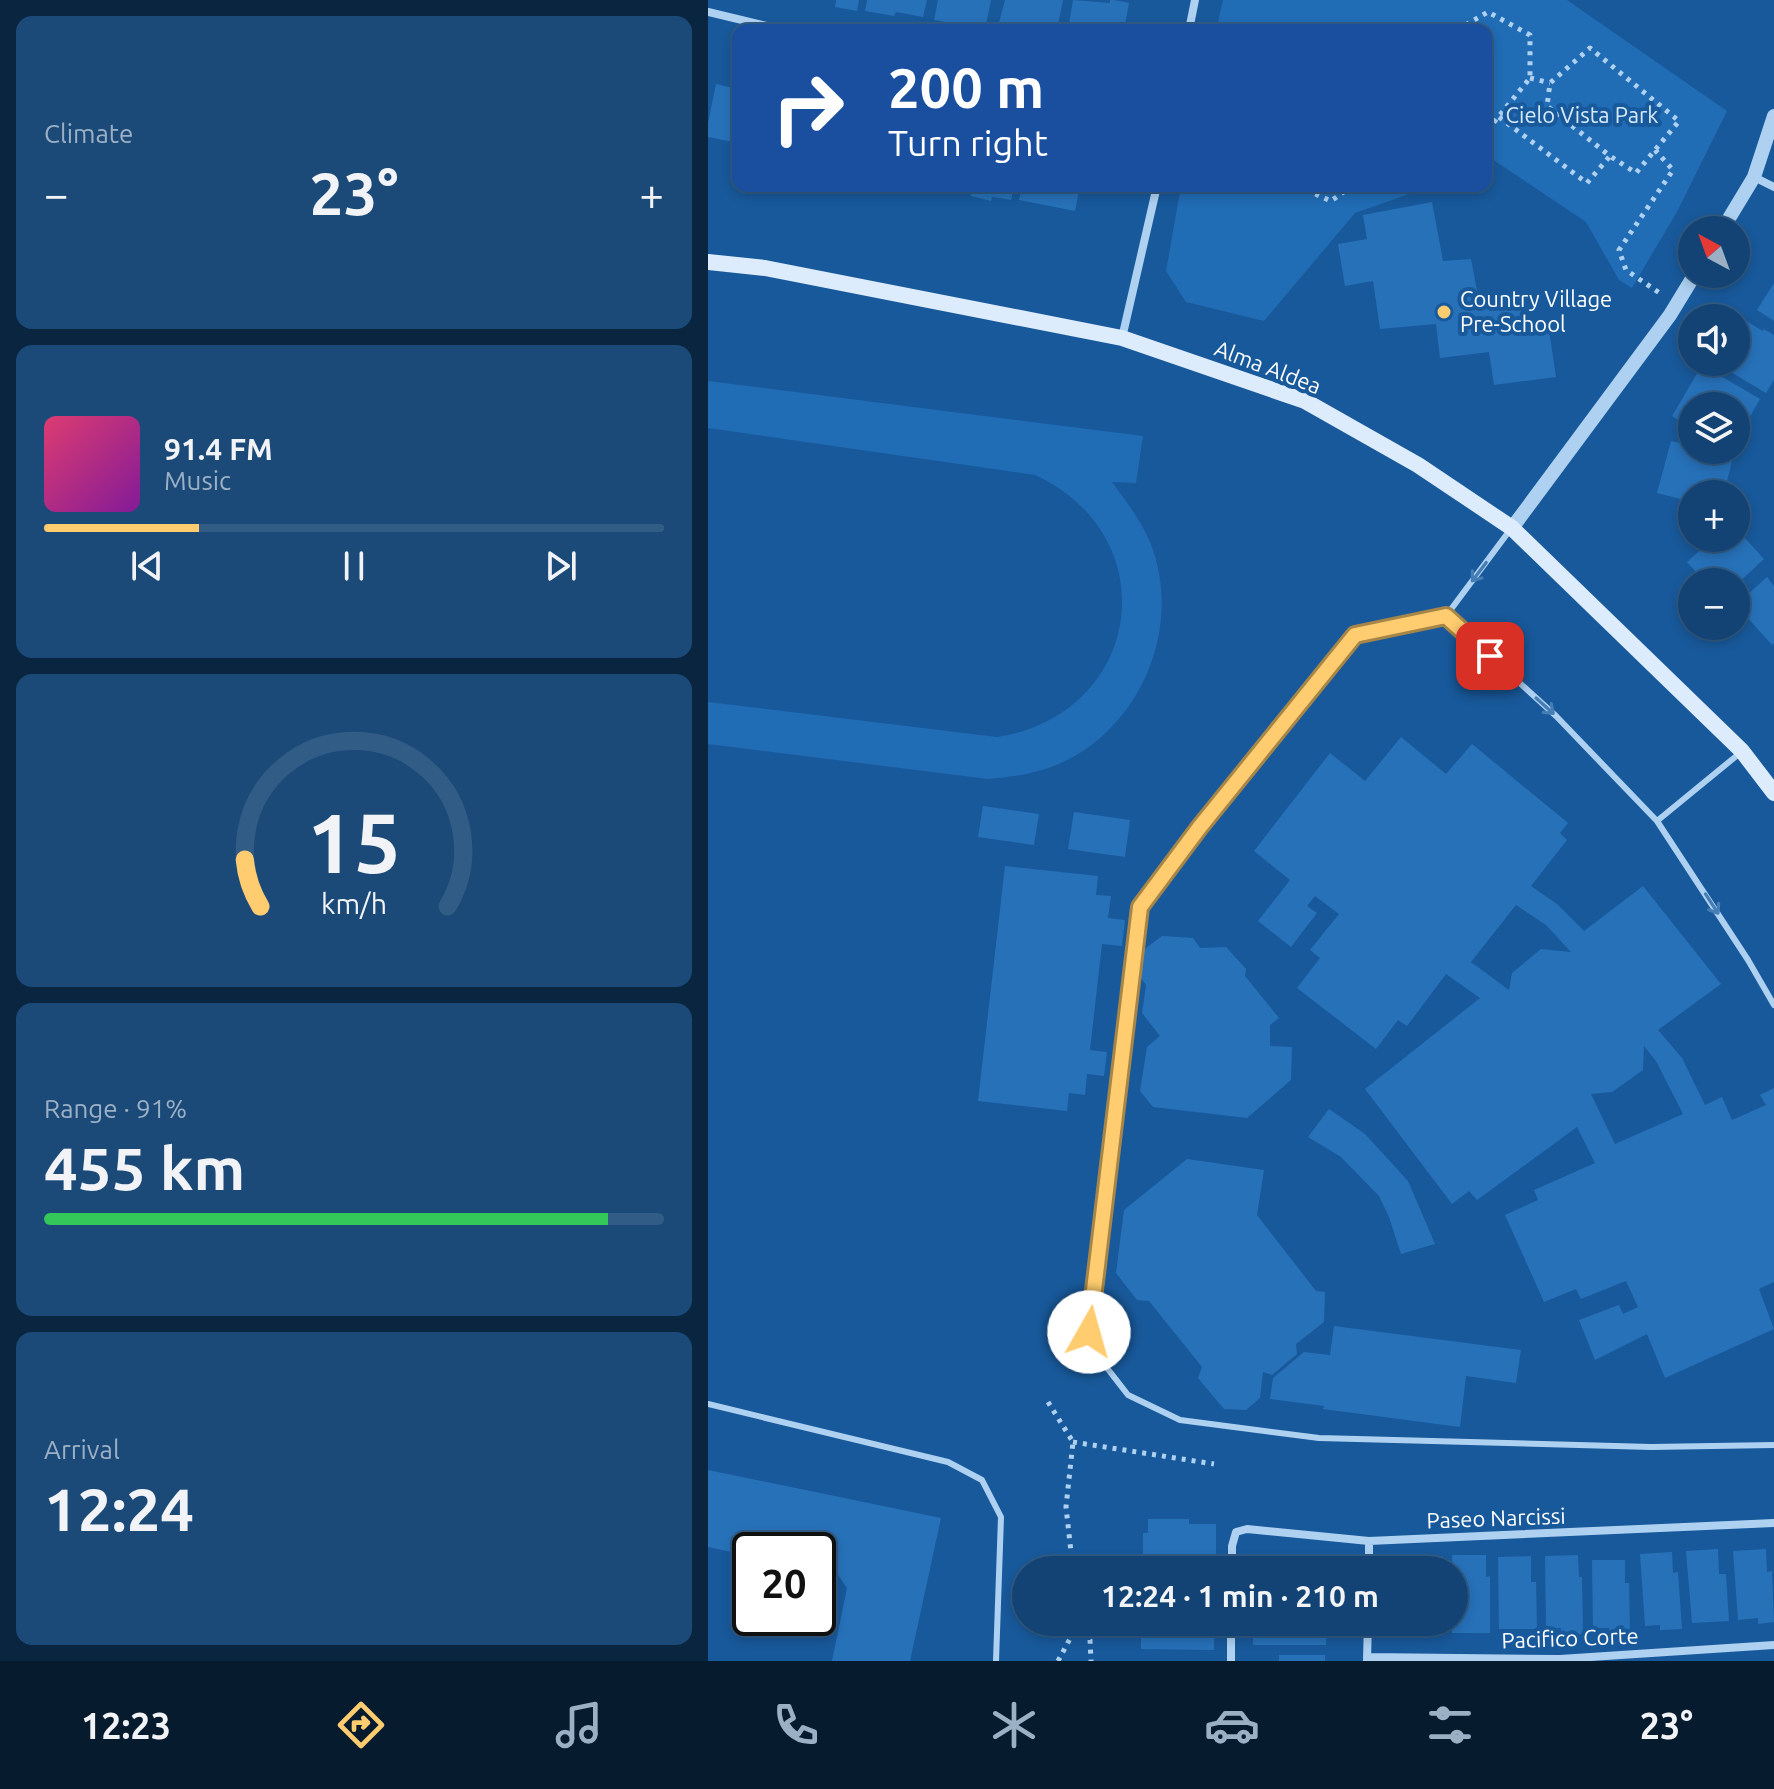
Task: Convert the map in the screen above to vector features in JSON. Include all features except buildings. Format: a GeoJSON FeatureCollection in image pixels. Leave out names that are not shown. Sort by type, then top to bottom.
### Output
{"type":"FeatureCollection","features":[{"type":"Feature","properties":{"kind":"main road","name":"Alma Aldea"},"geometry":{"type":"LineString","coordinates":[[708,262],[765,268],[1122,338],[1305,401],[1418,465],[1512,528],[1742,751],[1774,793]]}},
{"type":"Feature","properties":{"kind":"street"},"geometry":{"type":"LineString","coordinates":[[1190,24],[1195,0]]}},
{"type":"Feature","properties":{"kind":"street"},"geometry":{"type":"LineString","coordinates":[[708,12],[758,24]]}},
{"type":"Feature","properties":{"kind":"street"},"geometry":{"type":"LineString","coordinates":[[1730,216],[1754,177],[1774,116]]}},
{"type":"Feature","properties":{"kind":"street"},"geometry":{"type":"LineString","coordinates":[[1754,177],[1774,187]]}},
{"type":"Feature","properties":{"kind":"street"},"geometry":{"type":"LineString","coordinates":[[1122,338],[1156,192]]}},
{"type":"Feature","properties":{"kind":"street"},"geometry":{"type":"LineString","coordinates":[[1512,528],[1686,288]]}},
{"type":"Feature","properties":{"kind":"street","name":"Paseo Narcissi"},"geometry":{"type":"LineString","coordinates":[[1232,1556],[1236,1532],[1247,1529],[1369,1541],[1774,1523]]}},
{"type":"Feature","properties":{"kind":"street"},"geometry":{"type":"LineString","coordinates":[[1369,1541],[1369,1556]]}},
{"type":"Feature","properties":{"kind":"street"},"geometry":{"type":"LineString","coordinates":[[1231,1636],[1231,1661]]}},
{"type":"Feature","properties":{"kind":"street"},"geometry":{"type":"LineString","coordinates":[[1367,1659],[1368,1636]]}},
{"type":"Feature","properties":{"kind":"street","name":"Pacifico Corte"},"geometry":{"type":"LineString","coordinates":[[1367,1659],[1560,1660],[1695,1656],[1774,1645]]}},
{"type":"Feature","properties":{"kind":"lane"},"geometry":{"type":"LineString","coordinates":[[1512,528],[1446,616],[1355,635],[1199,828],[1140,907],[1089,1332],[1100,1359],[1128,1395],[1180,1420],[1319,1438],[1651,1447],[1774,1445]]}},
{"type":"Feature","properties":{"kind":"lane"},"geometry":{"type":"LineString","coordinates":[[1446,616],[1556,716],[1657,821],[1774,1005]]}},
{"type":"Feature","properties":{"kind":"lane"},"geometry":{"type":"LineString","coordinates":[[1657,821],[1742,751]]}},
{"type":"Feature","properties":{"kind":"lane"},"geometry":{"type":"LineString","coordinates":[[708,1404],[948,1462],[982,1480],[1001,1517],[996,1661]]}},
{"type":"Feature","properties":{"kind":"path"},"geometry":{"type":"LineString","coordinates":[[1467,24],[1488,12],[1530,35],[1530,78],[1492,125]]}},
{"type":"Feature","properties":{"kind":"path"},"geometry":{"type":"LineString","coordinates":[[1590,48],[1679,121],[1636,173],[1547,106],[1550,83],[1590,48]]}},
{"type":"Feature","properties":{"kind":"path"},"geometry":{"type":"LineString","coordinates":[[1530,78],[1550,83]]}},
{"type":"Feature","properties":{"kind":"path"},"geometry":{"type":"LineString","coordinates":[[1499,117],[1587,183],[1610,156]]}},
{"type":"Feature","properties":{"kind":"path"},"geometry":{"type":"LineString","coordinates":[[1655,150],[1673,170],[1619,250],[1626,270],[1676,304]]}},
{"type":"Feature","properties":{"kind":"path"},"geometry":{"type":"LineString","coordinates":[[1311,192],[1331,201],[1344,192]]}},
{"type":"Feature","properties":{"kind":"path"},"geometry":{"type":"LineString","coordinates":[[1048,1402],[1073,1442],[1066,1507],[1071,1556]]}},
{"type":"Feature","properties":{"kind":"path"},"geometry":{"type":"LineString","coordinates":[[1073,1442],[1214,1464]]}},
{"type":"Feature","properties":{"kind":"path"},"geometry":{"type":"LineString","coordinates":[[1058,1661],[1071,1636]]}},
{"type":"Feature","properties":{"kind":"path"},"geometry":{"type":"LineString","coordinates":[[1088,1636],[1091,1661]]}},
{"type":"Feature","properties":{"kind":"green space","name":"Cielo Vista Park"},"geometry":{"type":"Polygon","coordinates":[[[1223,0],[1567,0],[1727,111],[1678,210],[1632,288],[1619,280],[1586,222],[1492,159],[1492,24],[1217,24],[1223,0]]]}},
{"type":"Feature","properties":{"kind":"green space"},"geometry":{"type":"Polygon","coordinates":[[[1180,192],[1415,192],[1355,213],[1264,321],[1186,302],[1166,271],[1180,192]]]}},
{"type":"Feature","properties":{"kind":"green space"},"geometry":{"type":"Polygon","coordinates":[[[708,381],[1143,436],[1136,483],[1112,482],[1130,506],[1149,541],[1160,581],[1161,613],[1157,645],[1131,703],[1111,727],[1087,748],[1059,764],[1024,774],[988,779],[708,744],[708,702],[997,737],[1046,722],[1083,696],[1108,661],[1121,621],[1120,579],[1106,539],[1078,503],[1035,475],[708,428],[708,381]]]}},
{"type":"Feature","properties":{"kind":"place","name":"Country Village Pre-School"},"geometry":{"type":"Point","coordinates":[1444,312]}},
{"type":"Feature","properties":{"kind":"route"},"geometry":{"type":"LineString","coordinates":[[1089,1332],[1140,907],[1199,828],[1355,635],[1446,616],[1490,656]]}}]}
